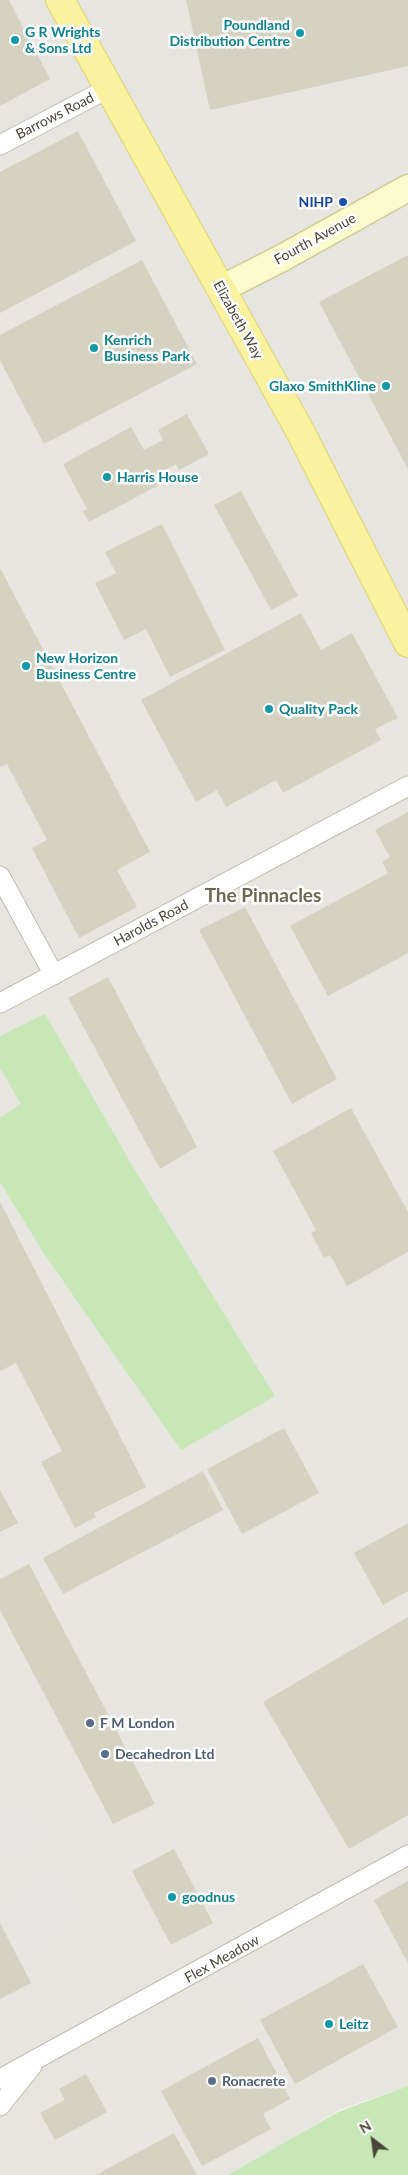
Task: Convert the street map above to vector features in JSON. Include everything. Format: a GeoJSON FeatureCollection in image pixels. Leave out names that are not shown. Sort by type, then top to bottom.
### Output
{"type":"FeatureCollection","features":[{"type":"Feature","properties":{"kind":"main road","name":"Elizabeth Way"},"geometry":{"type":"LineString","coordinates":[[60,0],[300,431],[408,643]]}},
{"type":"Feature","properties":{"kind":"street","name":"Barrows Road"},"geometry":{"type":"LineString","coordinates":[[0,145],[109,88]]}},
{"type":"Feature","properties":{"kind":"street","name":"Fourth Avenue"},"geometry":{"type":"LineString","coordinates":[[221,289],[282,258],[408,188]]}},
{"type":"Feature","properties":{"kind":"street","name":"Harolds Road"},"geometry":{"type":"LineString","coordinates":[[0,1004],[408,786]]}},
{"type":"Feature","properties":{"kind":"street"},"geometry":{"type":"LineString","coordinates":[[0,876],[54,975]]}},
{"type":"Feature","properties":{"kind":"street","name":"Flex Meadow"},"geometry":{"type":"LineString","coordinates":[[0,2079],[36,2061],[408,1855]]}},
{"type":"Feature","properties":{"kind":"street","name":"Flex Meadow"},"geometry":{"type":"LineString","coordinates":[[0,2106],[36,2061]]}},
{"type":"Feature","properties":{"kind":"shaded area"},"geometry":{"type":"Polygon","coordinates":[[[0,0],[408,0],[408,2086],[339,2110],[233,2175],[0,2175],[0,0]]]}},
{"type":"Feature","properties":{"kind":"shaded area"},"geometry":{"type":"Polygon","coordinates":[[[20,1801],[40,1837],[0,1859],[0,1813],[20,1801]]]}},
{"type":"Feature","properties":{"kind":"shaded area"},"geometry":{"type":"Polygon","coordinates":[[[61,1872],[85,1915],[24,1948],[1,1906],[61,1872]]]}},
{"type":"Feature","properties":{"kind":"shaded area"},"geometry":{"type":"Polygon","coordinates":[[[364,1904],[387,1947],[253,2018],[230,1976],[364,1904]]]}},
{"type":"Feature","properties":{"kind":"green space"},"geometry":{"type":"Polygon","coordinates":[[[45,1014],[136,1172],[275,1396],[181,1450],[45,1255],[0,1182],[0,1118],[21,1104],[0,1068],[0,1036],[45,1014]]]}},
{"type":"Feature","properties":{"kind":"green space"},"geometry":{"type":"Polygon","coordinates":[[[408,2086],[408,2175],[228,2175],[338,2112],[408,2086]]]}},
{"type":"Feature","properties":{"kind":"building","name":"G R Wrights & Sons Ltd"},"geometry":{"type":"Polygon","coordinates":[[[0,0],[9,0],[50,79],[0,106],[0,0]]]}},
{"type":"Feature","properties":{"kind":"building","name":"Poundland Distribution Centre"},"geometry":{"type":"Polygon","coordinates":[[[186,0],[408,0],[408,66],[210,110],[186,0]]]}},
{"type":"Feature","properties":{"kind":"building"},"geometry":{"type":"Polygon","coordinates":[[[78,131],[136,241],[0,313],[0,172],[78,131]]]}},
{"type":"Feature","properties":{"kind":"building","name":"Glaxo SmithKline"},"geometry":{"type":"Polygon","coordinates":[[[408,255],[408,469],[319,302],[408,255]]]}},
{"type":"Feature","properties":{"kind":"building","name":"Kenrich Business Park"},"geometry":{"type":"Polygon","coordinates":[[[142,260],[197,364],[44,444],[0,360],[0,335],[142,260]]]}},
{"type":"Feature","properties":{"kind":"building"},"geometry":{"type":"Polygon","coordinates":[[[187,414],[209,454],[179,470],[176,464],[156,475],[161,484],[89,522],[83,511],[87,509],[63,464],[131,427],[144,450],[163,440],[158,430],[187,414]]]}},
{"type":"Feature","properties":{"kind":"building"},"geometry":{"type":"Polygon","coordinates":[[[241,491],[298,596],[271,610],[214,505],[241,491]]]}},
{"type":"Feature","properties":{"kind":"building"},"geometry":{"type":"Polygon","coordinates":[[[162,524],[225,650],[170,677],[146,629],[124,640],[95,583],[116,573],[105,552],[162,524]]]}},
{"type":"Feature","properties":{"kind":"building","name":"New Horizon Business Centre"},"geometry":{"type":"Polygon","coordinates":[[[0,568],[150,852],[117,870],[137,907],[79,938],[32,848],[47,840],[7,764],[0,767],[0,568]]]}},
{"type":"Feature","properties":{"kind":"building","name":"Quality Pack"},"geometry":{"type":"Polygon","coordinates":[[[301,613],[321,650],[352,633],[398,718],[375,729],[381,740],[283,793],[276,780],[226,807],[217,790],[196,802],[141,700],[301,613]]]}},
{"type":"Feature","properties":{"kind":"building"},"geometry":{"type":"Polygon","coordinates":[[[408,812],[408,953],[328,996],[290,926],[388,873],[382,862],[390,857],[375,830],[408,812]]]}},
{"type":"Feature","properties":{"kind":"building"},"geometry":{"type":"Polygon","coordinates":[[[245,907],[337,1079],[292,1104],[199,930],[245,907]]]}},
{"type":"Feature","properties":{"kind":"building"},"geometry":{"type":"Polygon","coordinates":[[[108,977],[197,1147],[160,1169],[68,998],[108,977]]]}},
{"type":"Feature","properties":{"kind":"building"},"geometry":{"type":"Polygon","coordinates":[[[351,1108],[408,1212],[408,1252],[347,1286],[330,1255],[324,1258],[311,1233],[316,1230],[273,1151],[351,1108]]]}},
{"type":"Feature","properties":{"kind":"building"},"geometry":{"type":"Polygon","coordinates":[[[0,1202],[146,1487],[94,1513],[96,1517],[75,1528],[41,1462],[62,1451],[16,1363],[0,1371],[0,1202]]]}},
{"type":"Feature","properties":{"kind":"building"},"geometry":{"type":"Polygon","coordinates":[[[284,1428],[319,1493],[242,1534],[207,1469],[284,1428]]]}},
{"type":"Feature","properties":{"kind":"building"},"geometry":{"type":"Polygon","coordinates":[[[203,1471],[223,1510],[63,1594],[43,1558],[203,1471]]]}},
{"type":"Feature","properties":{"kind":"building"},"geometry":{"type":"Polygon","coordinates":[[[0,1490],[18,1523],[0,1532],[0,1490]]]}},
{"type":"Feature","properties":{"kind":"building"},"geometry":{"type":"Polygon","coordinates":[[[408,1523],[408,1591],[383,1605],[354,1553],[408,1523]]]}},
{"type":"Feature","properties":{"kind":"building"},"geometry":{"type":"Polygon","coordinates":[[[29,1564],[155,1804],[113,1824],[0,1610],[0,1579],[29,1564]]]}},
{"type":"Feature","properties":{"kind":"building"},"geometry":{"type":"Polygon","coordinates":[[[408,1617],[408,1815],[349,1849],[263,1702],[408,1617]]]}},
{"type":"Feature","properties":{"kind":"building","name":"goodnus"},"geometry":{"type":"Polygon","coordinates":[[[174,1849],[213,1923],[171,1945],[132,1871],[174,1849]]]}},
{"type":"Feature","properties":{"kind":"building"},"geometry":{"type":"Polygon","coordinates":[[[408,1881],[408,1963],[374,1900],[408,1881]]]}},
{"type":"Feature","properties":{"kind":"building"},"geometry":{"type":"Polygon","coordinates":[[[0,1923],[31,1983],[0,1999],[0,1923]]]}},
{"type":"Feature","properties":{"kind":"building","name":"Leitz"},"geometry":{"type":"Polygon","coordinates":[[[363,1964],[398,2027],[295,2084],[260,2020],[363,1964]]]}},
{"type":"Feature","properties":{"kind":"building"},"geometry":{"type":"Polygon","coordinates":[[[258,2038],[290,2099],[263,2114],[271,2129],[202,2166],[161,2091],[258,2038]]]}},
{"type":"Feature","properties":{"kind":"building"},"geometry":{"type":"Polygon","coordinates":[[[86,2074],[107,2112],[55,2140],[40,2113],[65,2100],[59,2089],[86,2074]]]}},
{"type":"Feature","properties":{"kind":"building"},"geometry":{"type":"Polygon","coordinates":[[[174,2133],[197,2175],[96,2175],[174,2133]]]}},
{"type":"Feature","properties":{"kind":"place","name":"Poundland Distribution Centre"},"geometry":{"type":"Point","coordinates":[300,33]}},
{"type":"Feature","properties":{"kind":"place","name":"G R Wrights & Sons Ltd"},"geometry":{"type":"Point","coordinates":[15,40]}},
{"type":"Feature","properties":{"kind":"place","name":"NIHP"},"geometry":{"type":"Point","coordinates":[343,202]}},
{"type":"Feature","properties":{"kind":"place","name":"Kenrich Business Park"},"geometry":{"type":"Point","coordinates":[94,348]}},
{"type":"Feature","properties":{"kind":"place","name":"Glaxo SmithKline"},"geometry":{"type":"Point","coordinates":[386,386]}},
{"type":"Feature","properties":{"kind":"place","name":"Harris House"},"geometry":{"type":"Point","coordinates":[107,477]}},
{"type":"Feature","properties":{"kind":"place","name":"New Horizon Business Centre"},"geometry":{"type":"Point","coordinates":[26,666]}},
{"type":"Feature","properties":{"kind":"place","name":"Quality Pack"},"geometry":{"type":"Point","coordinates":[269,709]}},
{"type":"Feature","properties":{"kind":"place","name":"F M London"},"geometry":{"type":"Point","coordinates":[90,1723]}},
{"type":"Feature","properties":{"kind":"place","name":"Decahedron Ltd"},"geometry":{"type":"Point","coordinates":[105,1754]}},
{"type":"Feature","properties":{"kind":"place","name":"goodnus"},"geometry":{"type":"Point","coordinates":[172,1897]}},
{"type":"Feature","properties":{"kind":"place","name":"Leitz"},"geometry":{"type":"Point","coordinates":[329,2024]}},
{"type":"Feature","properties":{"kind":"place","name":"Ronacrete"},"geometry":{"type":"Point","coordinates":[212,2081]}},
{"type":"Feature","properties":{"kind":"district","name":"The Pinnacles"},"geometry":{"type":"Point","coordinates":[263,896]}}]}
